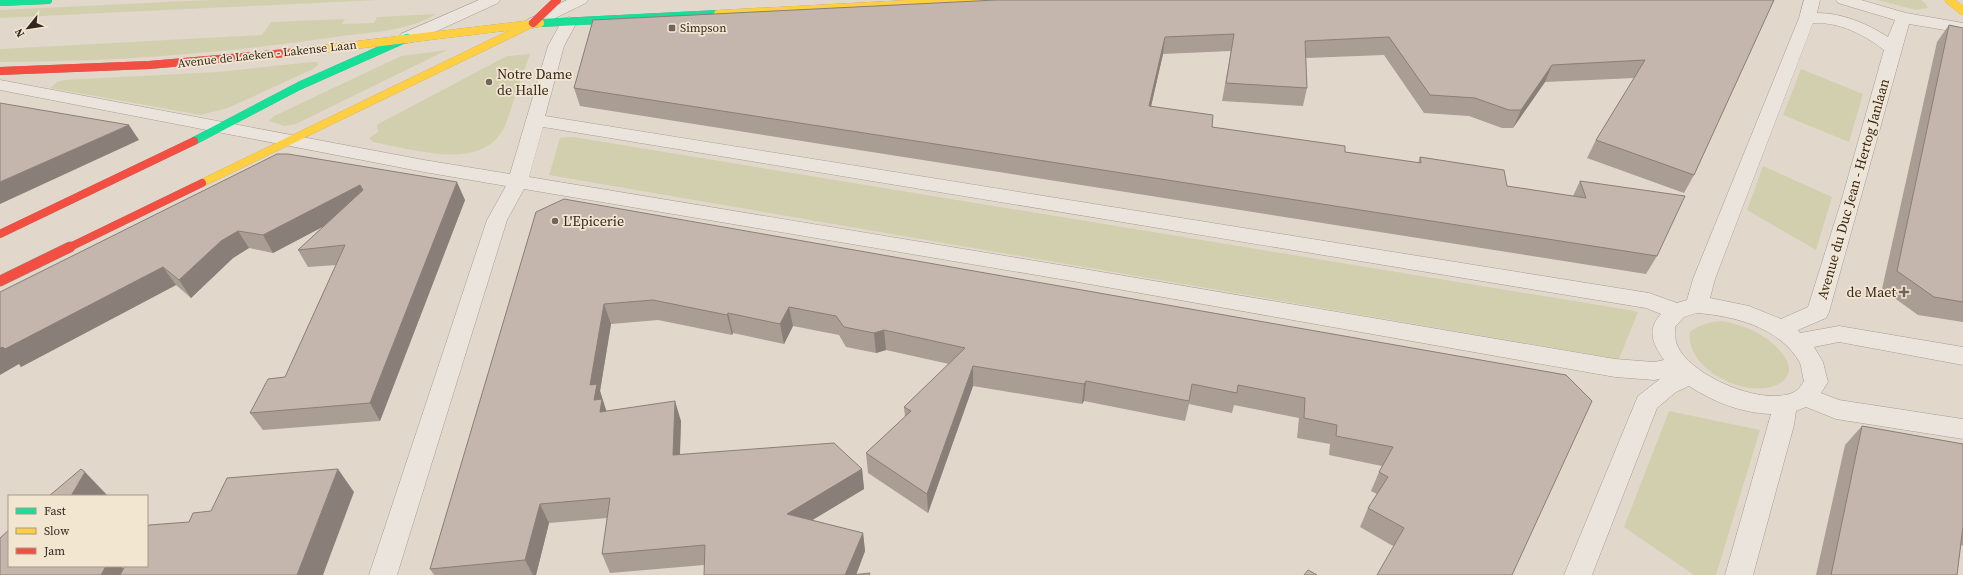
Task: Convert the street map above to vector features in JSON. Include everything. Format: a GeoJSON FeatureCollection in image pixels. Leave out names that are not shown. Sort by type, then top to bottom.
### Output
{"type":"FeatureCollection","features":[{"type":"Feature","properties":{"kind":"main road"},"geometry":{"type":"LineString","coordinates":[[0,2],[48,0]]}},
{"type":"Feature","properties":{"kind":"main road"},"geometry":{"type":"LineString","coordinates":[[0,281],[532,24],[557,0]]}},
{"type":"Feature","properties":{"kind":"main road","name":"Avenue de Laeken - Lakense Laan"},"geometry":{"type":"LineString","coordinates":[[0,71],[46,72],[185,63],[316,50],[532,24],[982,0]]}},
{"type":"Feature","properties":{"kind":"main road"},"geometry":{"type":"LineString","coordinates":[[1949,0],[1963,11]]}},
{"type":"Feature","properties":{"kind":"main road"},"geometry":{"type":"LineString","coordinates":[[0,234],[182,148],[250,110],[354,60],[407,38]]}},
{"type":"Feature","properties":{"kind":"street"},"geometry":{"type":"LineString","coordinates":[[407,38],[492,0]]}},
{"type":"Feature","properties":{"kind":"street"},"geometry":{"type":"LineString","coordinates":[[532,24],[580,0]]}},
{"type":"Feature","properties":{"kind":"street"},"geometry":{"type":"LineString","coordinates":[[1812,0],[1704,279],[1686,308],[1664,325],[1665,344],[1685,370],[1719,393],[1753,404],[1795,401],[1963,429]]}},
{"type":"Feature","properties":{"kind":"street"},"geometry":{"type":"LineString","coordinates":[[1844,0],[1904,18],[1963,28]]}},
{"type":"Feature","properties":{"kind":"street"},"geometry":{"type":"LineString","coordinates":[[1806,18],[1822,17],[1857,26],[1880,38],[1893,49]]}},
{"type":"Feature","properties":{"kind":"street","name":"Avenue du Duc Jean - Hertog Janlaan"},"geometry":{"type":"LineString","coordinates":[[1788,336],[1818,312],[1851,202],[1898,29],[1904,18]]}},
{"type":"Feature","properties":{"kind":"street"},"geometry":{"type":"LineString","coordinates":[[383,575],[497,220],[518,181],[556,46],[569,22]]}},
{"type":"Feature","properties":{"kind":"street"},"geometry":{"type":"LineString","coordinates":[[0,85],[424,166],[1609,367],[1654,371],[1685,370]]}},
{"type":"Feature","properties":{"kind":"street"},"geometry":{"type":"LineString","coordinates":[[535,120],[1686,308],[1723,307],[1752,314],[1788,336],[1812,363],[1816,382],[1795,401],[1782,425],[1739,575]]}},
{"type":"Feature","properties":{"kind":"street"},"geometry":{"type":"LineString","coordinates":[[1788,336],[1839,334],[1963,356]]}},
{"type":"Feature","properties":{"kind":"street"},"geometry":{"type":"LineString","coordinates":[[1578,575],[1647,404],[1685,370]]}},
{"type":"Feature","properties":{"kind":"shaded area"},"geometry":{"type":"Polygon","coordinates":[[[209,0],[378,0],[0,18],[0,10],[209,0]]]}},
{"type":"Feature","properties":{"kind":"shaded area"},"geometry":{"type":"Polygon","coordinates":[[[1877,0],[1921,0],[1928,8],[1916,10],[1877,0]]]}},
{"type":"Feature","properties":{"kind":"shaded area"},"geometry":{"type":"Polygon","coordinates":[[[436,14],[425,20],[400,28],[252,48],[168,56],[42,62],[0,62],[0,49],[262,35],[271,22],[345,19],[342,24],[374,23],[377,17],[436,14]]]}},
{"type":"Feature","properties":{"kind":"shaded area"},"geometry":{"type":"Polygon","coordinates":[[[447,50],[296,124],[284,126],[269,121],[274,116],[401,56],[447,50]]]}},
{"type":"Feature","properties":{"kind":"shaded area"},"geometry":{"type":"Polygon","coordinates":[[[530,54],[505,126],[495,140],[482,149],[467,153],[432,153],[373,142],[369,138],[378,132],[377,125],[380,123],[507,56],[530,54]]]}},
{"type":"Feature","properties":{"kind":"shaded area"},"geometry":{"type":"Polygon","coordinates":[[[317,62],[318,65],[313,69],[228,108],[201,115],[50,88],[57,82],[64,80],[217,72],[317,62]]]}},
{"type":"Feature","properties":{"kind":"shaded area"},"geometry":{"type":"Polygon","coordinates":[[[1801,69],[1863,94],[1849,142],[1783,115],[1801,69]]]}},
{"type":"Feature","properties":{"kind":"shaded area"},"geometry":{"type":"Polygon","coordinates":[[[573,137],[1638,312],[1619,359],[549,175],[560,138],[573,137]]]}},
{"type":"Feature","properties":{"kind":"shaded area"},"geometry":{"type":"Polygon","coordinates":[[[1763,166],[1832,197],[1816,250],[1747,210],[1763,166]]]}},
{"type":"Feature","properties":{"kind":"shaded area"},"geometry":{"type":"Polygon","coordinates":[[[1723,321],[1748,328],[1769,340],[1781,352],[1787,361],[1789,369],[1788,376],[1777,385],[1751,388],[1740,386],[1719,377],[1700,363],[1690,343],[1690,332],[1705,324],[1723,321]]]}},
{"type":"Feature","properties":{"kind":"shaded area"},"geometry":{"type":"Polygon","coordinates":[[[1669,411],[1760,430],[1716,575],[1694,575],[1624,527],[1669,411]]]}},
{"type":"Feature","properties":{"kind":"building"},"geometry":{"type":"Polygon","coordinates":[[[996,0],[1774,0],[1694,175],[1596,140],[1645,60],[1552,65],[1521,110],[1509,110],[1475,98],[1430,95],[1389,37],[1305,41],[1307,88],[1226,83],[1234,34],[1165,37],[1149,106],[1213,115],[1212,127],[1345,146],[1345,152],[1421,163],[1420,157],[1504,170],[1507,186],[1586,198],[1580,181],[1685,196],[1657,256],[574,88],[593,20],[996,0]]]}},
{"type":"Feature","properties":{"kind":"building"},"geometry":{"type":"Polygon","coordinates":[[[1949,25],[1963,28],[1963,302],[1934,297],[1897,271],[1949,25]]]}},
{"type":"Feature","properties":{"kind":"building"},"geometry":{"type":"Polygon","coordinates":[[[0,103],[129,125],[0,182],[0,103]]]}},
{"type":"Feature","properties":{"kind":"building"},"geometry":{"type":"Polygon","coordinates":[[[277,154],[288,154],[457,182],[370,403],[250,413],[268,379],[285,377],[345,245],[298,250],[363,190],[360,185],[263,235],[238,231],[221,241],[179,280],[163,267],[5,349],[3,347],[0,348],[0,292],[277,154]]]}},
{"type":"Feature","properties":{"kind":"building"},"geometry":{"type":"Polygon","coordinates":[[[564,199],[1566,375],[1592,401],[1512,575],[1377,575],[1404,528],[1368,508],[1388,477],[1379,472],[1393,447],[1336,436],[1337,425],[1304,418],[1305,398],[1238,385],[1237,393],[1192,384],[1189,401],[1086,381],[1084,384],[973,366],[927,494],[866,453],[911,411],[904,407],[965,348],[884,330],[874,333],[844,327],[836,316],[789,307],[780,324],[653,300],[604,304],[590,385],[597,384],[594,400],[602,399],[600,412],[675,401],[673,455],[834,443],[862,469],[787,514],[863,533],[845,575],[704,575],[705,545],[602,554],[610,498],[540,504],[525,560],[430,569],[536,212],[564,199]]]}},
{"type":"Feature","properties":{"kind":"building"},"geometry":{"type":"Polygon","coordinates":[[[1862,426],[1963,444],[1963,526],[1957,575],[1831,575],[1862,426]]]}},
{"type":"Feature","properties":{"kind":"building"},"geometry":{"type":"Polygon","coordinates":[[[81,469],[85,472],[72,495],[50,495],[81,469]]]}},
{"type":"Feature","properties":{"kind":"building"},"geometry":{"type":"Polygon","coordinates":[[[338,469],[297,575],[120,575],[124,567],[148,567],[149,525],[189,522],[193,513],[211,511],[227,478],[338,469]]]}},
{"type":"Feature","properties":{"kind":"building"},"geometry":{"type":"Polygon","coordinates":[[[8,531],[8,567],[105,567],[101,575],[0,575],[0,538],[8,531]]]}},
{"type":"Feature","properties":{"kind":"building"},"geometry":{"type":"Polygon","coordinates":[[[1308,570],[1317,575],[1304,575],[1308,570]]]}},
{"type":"Feature","properties":{"kind":"building"},"geometry":{"type":"Polygon","coordinates":[[[870,573],[869,575],[851,575],[870,573]]]}},
{"type":"Feature","properties":{"kind":"traffic: fast"},"geometry":{"type":"LineString","coordinates":[[0,2],[48,0]]}},
{"type":"Feature","properties":{"kind":"traffic: fast"},"geometry":{"type":"LineString","coordinates":[[540,23],[718,14]]}},
{"type":"Feature","properties":{"kind":"traffic: fast"},"geometry":{"type":"LineString","coordinates":[[194,141],[299,86],[407,38]]}},
{"type":"Feature","properties":{"kind":"traffic: slow"},"geometry":{"type":"LineString","coordinates":[[718,14],[982,0]]}},
{"type":"Feature","properties":{"kind":"traffic: slow"},"geometry":{"type":"LineString","coordinates":[[1949,0],[1963,11]]}},
{"type":"Feature","properties":{"kind":"traffic: slow"},"geometry":{"type":"LineString","coordinates":[[202,183],[533,23]]}},
{"type":"Feature","properties":{"kind":"traffic: slow"},"geometry":{"type":"LineString","coordinates":[[298,52],[540,23]]}},
{"type":"Feature","properties":{"kind":"traffic: jam"},"geometry":{"type":"LineString","coordinates":[[533,23],[557,0]]}},
{"type":"Feature","properties":{"kind":"traffic: jam"},"geometry":{"type":"LineString","coordinates":[[0,71],[37,71],[149,65],[298,52]]}},
{"type":"Feature","properties":{"kind":"traffic: jam"},"geometry":{"type":"LineString","coordinates":[[0,234],[194,141]]}},
{"type":"Feature","properties":{"kind":"traffic: jam"},"geometry":{"type":"LineString","coordinates":[[0,281],[202,183]]}},
{"type":"Feature","properties":{"kind":"place","name":"Simpson"},"geometry":{"type":"Point","coordinates":[672,28]}},
{"type":"Feature","properties":{"kind":"place","name":"Notre Dame de Halle"},"geometry":{"type":"Point","coordinates":[489,82]}},
{"type":"Feature","properties":{"kind":"place","name":"L'Epicerie"},"geometry":{"type":"Point","coordinates":[555,221]}},
{"type":"Feature","properties":{"kind":"place","name":"de Maet"},"geometry":{"type":"Point","coordinates":[1904,292]}}]}
